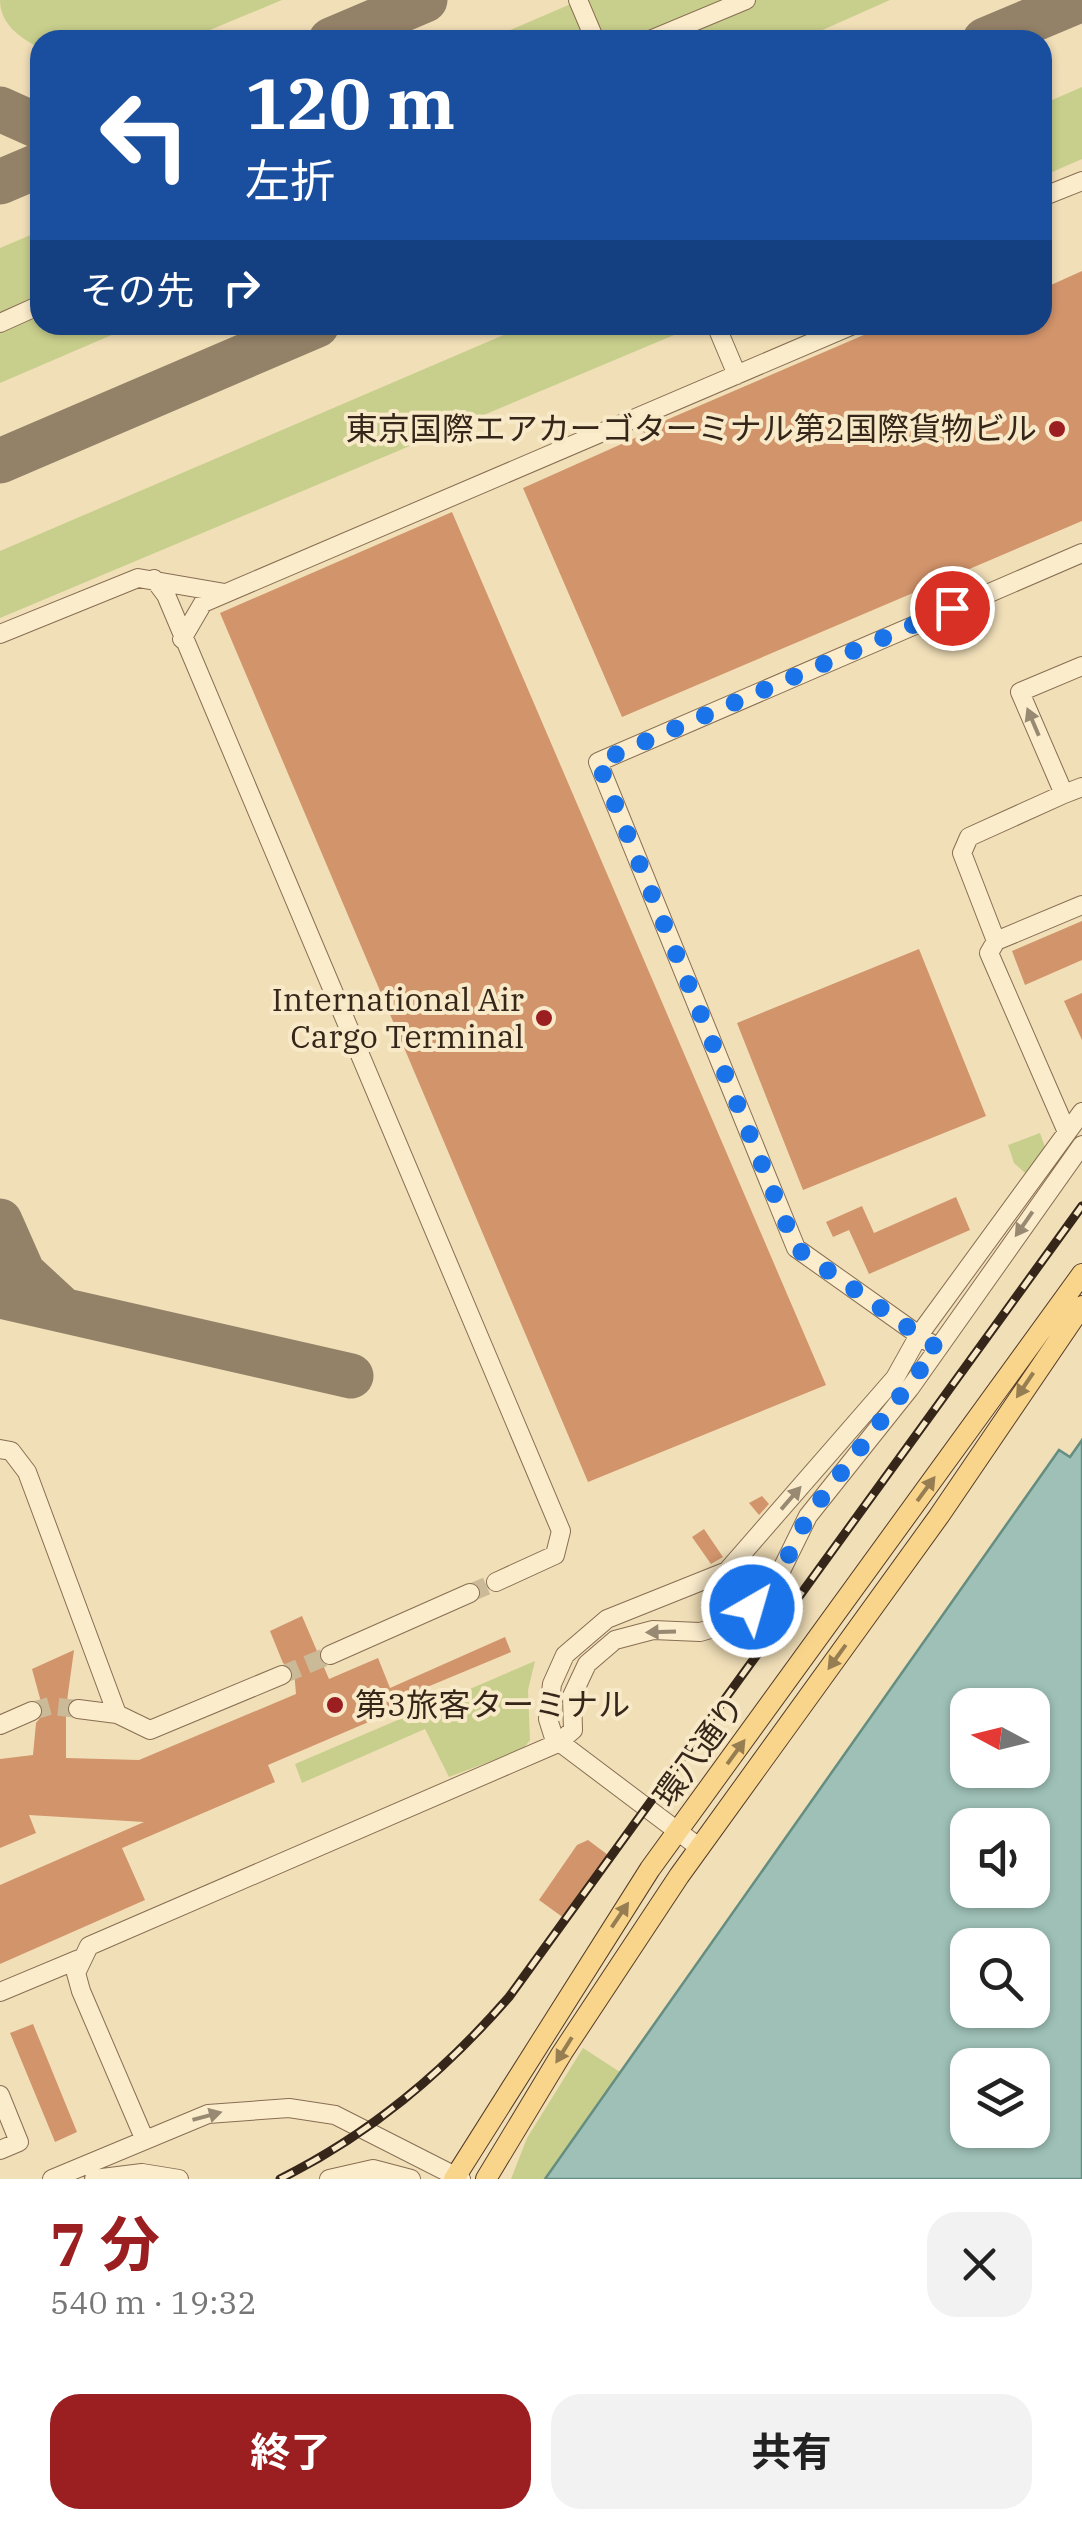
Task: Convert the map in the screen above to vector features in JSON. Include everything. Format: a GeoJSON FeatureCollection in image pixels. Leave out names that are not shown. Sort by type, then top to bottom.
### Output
{"type":"FeatureCollection","features":[{"type":"Feature","properties":{"kind":"main road","name":"環八通り"},"geometry":{"type":"LineString","coordinates":[[458,2177],[547,2026],[678,1831],[1082,1274]]}},
{"type":"Feature","properties":{"kind":"main road","name":"環八通り"},"geometry":{"type":"LineString","coordinates":[[486,2179],[617,1969],[939,1516],[1082,1306]]}},
{"type":"Feature","properties":{"kind":"street"},"geometry":{"type":"LineString","coordinates":[[578,0],[592,30]]}},
{"type":"Feature","properties":{"kind":"street"},"geometry":{"type":"LineString","coordinates":[[674,30],[746,0]]}},
{"type":"Feature","properties":{"kind":"street"},"geometry":{"type":"LineString","coordinates":[[1052,194],[1082,180]]}},
{"type":"Feature","properties":{"kind":"street"},"geometry":{"type":"LineString","coordinates":[[0,323],[30,310]]}},
{"type":"Feature","properties":{"kind":"street"},"geometry":{"type":"LineString","coordinates":[[720,335],[737,376]]}},
{"type":"Feature","properties":{"kind":"street"},"geometry":{"type":"LineString","coordinates":[[182,639],[203,603],[830,335]]}},
{"type":"Feature","properties":{"kind":"street"},"geometry":{"type":"LineString","coordinates":[[937,1348],[796,1248],[598,762],[1082,553]]}},
{"type":"Feature","properties":{"kind":"street"},"geometry":{"type":"LineString","coordinates":[[0,634],[116,584],[154,579],[226,593]]}},
{"type":"Feature","properties":{"kind":"street"},"geometry":{"type":"LineString","coordinates":[[154,579],[166,595],[561,1531],[555,1554],[496,1582]]}},
{"type":"Feature","properties":{"kind":"street"},"geometry":{"type":"LineString","coordinates":[[996,941],[962,853],[968,837],[1073,790],[1020,692],[1082,666]]}},
{"type":"Feature","properties":{"kind":"street"},"geometry":{"type":"LineString","coordinates":[[1067,1132],[989,954],[996,941],[1082,904]]}},
{"type":"Feature","properties":{"kind":"street"},"geometry":{"type":"LineString","coordinates":[[700,1848],[558,1743],[548,1719],[552,1684],[565,1656],[607,1618],[727,1571],[894,1378],[919,1335],[1082,1112]]}},
{"type":"Feature","properties":{"kind":"street"},"geometry":{"type":"LineString","coordinates":[[0,1992],[79,1959],[90,1946],[558,1743],[573,1730],[572,1696],[587,1664],[614,1640],[652,1630],[700,1632],[728,1624],[752,1607],[775,1583],[808,1516],[937,1348],[1082,1145]]}},
{"type":"Feature","properties":{"kind":"street"},"geometry":{"type":"LineString","coordinates":[[0,1449],[11,1451],[27,1472],[118,1714]]}},
{"type":"Feature","properties":{"kind":"street"},"geometry":{"type":"LineString","coordinates":[[330,1655],[470,1593]]}},
{"type":"Feature","properties":{"kind":"street"},"geometry":{"type":"LineString","coordinates":[[78,1709],[118,1714],[150,1730],[282,1675]]}},
{"type":"Feature","properties":{"kind":"street"},"geometry":{"type":"LineString","coordinates":[[0,1725],[32,1711]]}},
{"type":"Feature","properties":{"kind":"street"},"geometry":{"type":"LineString","coordinates":[[79,1959],[76,1974],[81,1992],[144,2138]]}},
{"type":"Feature","properties":{"kind":"street"},"geometry":{"type":"LineString","coordinates":[[0,2096],[19,2142],[0,2150]]}},
{"type":"Feature","properties":{"kind":"street"},"geometry":{"type":"LineString","coordinates":[[52,2179],[208,2114],[289,2108],[335,2115],[458,2177]]}},
{"type":"Feature","properties":{"kind":"street"},"geometry":{"type":"LineString","coordinates":[[329,2179],[372,2168],[411,2179]]}},
{"type":"Feature","properties":{"kind":"street"},"geometry":{"type":"LineString","coordinates":[[94,2179],[142,2172],[178,2179]]}},
{"type":"Feature","properties":{"kind":"green space"},"geometry":{"type":"Polygon","coordinates":[[[0,0],[282,0],[210,30],[30,30],[30,43],[12,29],[0,0]]]}},
{"type":"Feature","properties":{"kind":"green space"},"geometry":{"type":"Polygon","coordinates":[[[580,0],[890,0],[822,30],[510,30],[580,0]]]}},
{"type":"Feature","properties":{"kind":"green space"},"geometry":{"type":"Polygon","coordinates":[[[1082,87],[1082,159],[1052,172],[1052,100],[1082,87]]]}},
{"type":"Feature","properties":{"kind":"green space"},"geometry":{"type":"Polygon","coordinates":[[[30,235],[30,335],[112,335],[0,383],[0,248],[30,235]]]}},
{"type":"Feature","properties":{"kind":"green space"},"geometry":{"type":"Polygon","coordinates":[[[504,335],[674,335],[0,618],[0,551],[504,335]]]}},
{"type":"Feature","properties":{"kind":"green space"},"geometry":{"type":"Polygon","coordinates":[[[1040,1133],[1046,1150],[1025,1173],[1014,1163],[1008,1145],[1040,1133]]]}},
{"type":"Feature","properties":{"kind":"green space"},"geometry":{"type":"Polygon","coordinates":[[[535,1661],[528,1690],[530,1740],[523,1749],[449,1777],[425,1729],[302,1783],[295,1764],[535,1661]]]}},
{"type":"Feature","properties":{"kind":"green space"},"geometry":{"type":"Polygon","coordinates":[[[583,2048],[620,2072],[545,2179],[511,2179],[527,2138],[583,2048]]]}},
{"type":"Feature","properties":{"kind":"water"},"geometry":{"type":"Polygon","coordinates":[[[1082,1440],[1082,2179],[545,2179],[1059,1450],[1070,1457],[1082,1440]]]}},
{"type":"Feature","properties":{"kind":"building"},"geometry":{"type":"Polygon","coordinates":[[[1082,271],[1082,521],[622,717],[523,488],[644,434],[643,430],[864,335],[1052,335],[1052,284],[1082,271]]]}},
{"type":"Feature","properties":{"kind":"building"},"geometry":{"type":"Polygon","coordinates":[[[452,512],[826,1385],[588,1482],[220,613],[452,512]]]}},
{"type":"Feature","properties":{"kind":"building"},"geometry":{"type":"Polygon","coordinates":[[[1082,921],[1082,960],[1025,985],[1012,951],[1082,921]]]}},
{"type":"Feature","properties":{"kind":"building"},"geometry":{"type":"Polygon","coordinates":[[[919,949],[986,1116],[803,1190],[737,1023],[919,949]]]}},
{"type":"Feature","properties":{"kind":"building"},"geometry":{"type":"Polygon","coordinates":[[[1082,993],[1082,1040],[1064,1001],[1082,993]]]}},
{"type":"Feature","properties":{"kind":"building"},"geometry":{"type":"Polygon","coordinates":[[[956,1197],[970,1230],[869,1274],[849,1230],[833,1237],[826,1222],[862,1206],[874,1233],[956,1197]]]}},
{"type":"Feature","properties":{"kind":"building"},"geometry":{"type":"Polygon","coordinates":[[[762,1496],[769,1504],[759,1515],[749,1503],[762,1496]]]}},
{"type":"Feature","properties":{"kind":"building"},"geometry":{"type":"Polygon","coordinates":[[[704,1529],[723,1557],[711,1564],[692,1537],[704,1529]]]}},
{"type":"Feature","properties":{"kind":"building"},"geometry":{"type":"Polygon","coordinates":[[[736,1581],[744,1589],[736,1597],[728,1589],[736,1581]]]}},
{"type":"Feature","properties":{"kind":"building","name":"第3旅客ターミナル"},"geometry":{"type":"Polygon","coordinates":[[[302,1616],[329,1679],[378,1658],[390,1688],[505,1637],[511,1652],[396,1700],[399,1709],[268,1765],[275,1782],[122,1848],[145,1900],[0,1964],[0,1885],[144,1822],[29,1815],[36,1833],[0,1848],[0,1759],[33,1755],[36,1723],[44,1713],[32,1669],[74,1650],[66,1708],[66,1758],[139,1760],[296,1694],[294,1671],[283,1663],[270,1631],[302,1616]]]}},
{"type":"Feature","properties":{"kind":"building"},"geometry":{"type":"Polygon","coordinates":[[[588,1840],[612,1858],[568,1921],[539,1900],[577,1845],[588,1840]]]}},
{"type":"Feature","properties":{"kind":"building"},"geometry":{"type":"Polygon","coordinates":[[[33,2024],[77,2132],[55,2142],[10,2033],[33,2024]]]}},
{"type":"Feature","properties":{"kind":"taxiway"},"geometry":{"type":"LineString","coordinates":[[354,30],[425,0]]}},
{"type":"Feature","properties":{"kind":"taxiway"},"geometry":{"type":"LineString","coordinates":[[1009,30],[1080,0]]}},
{"type":"Feature","properties":{"kind":"taxiway"},"geometry":{"type":"LineString","coordinates":[[0,109],[30,122]]}},
{"type":"Feature","properties":{"kind":"taxiway"},"geometry":{"type":"LineString","coordinates":[[0,182],[30,169]]}},
{"type":"Feature","properties":{"kind":"taxiway"},"geometry":{"type":"LineString","coordinates":[[0,461],[294,335]]}},
{"type":"Feature","properties":{"kind":"taxiway"},"geometry":{"type":"LineString","coordinates":[[0,1221],[23,1273],[62,1309]]}},
{"type":"Feature","properties":{"kind":"taxiway"},"geometry":{"type":"LineString","coordinates":[[0,1296],[351,1376]]}},
{"type":"Feature","properties":{"kind":"tunnel"},"geometry":{"type":"LineString","coordinates":[[470,1593],[496,1582]]}},
{"type":"Feature","properties":{"kind":"tunnel"},"geometry":{"type":"LineString","coordinates":[[282,1675],[330,1655]]}},
{"type":"Feature","properties":{"kind":"tunnel"},"geometry":{"type":"LineString","coordinates":[[32,1711],[50,1706],[78,1709]]}},
{"type":"Feature","properties":{"kind":"railway"},"geometry":{"type":"LineString","coordinates":[[280,2179],[344,2142],[403,2100],[458,2051],[509,1997],[1082,1206]]}},
{"type":"Feature","properties":{"kind":"place","name":"東京国際エアカーゴターミナル第2国際貨物ビル"},"geometry":{"type":"Point","coordinates":[1057,429]}},
{"type":"Feature","properties":{"kind":"place","name":"International Air Cargo Terminal"},"geometry":{"type":"Point","coordinates":[544,1018]}},
{"type":"Feature","properties":{"kind":"place","name":"第3旅客ターミナル"},"geometry":{"type":"Point","coordinates":[335,1705]}},
{"type":"Feature","properties":{"kind":"route"},"geometry":{"type":"LineString","coordinates":[[752,1607],[775,1583],[808,1516],[937,1348],[796,1248],[598,762],[952,608]]}}]}
